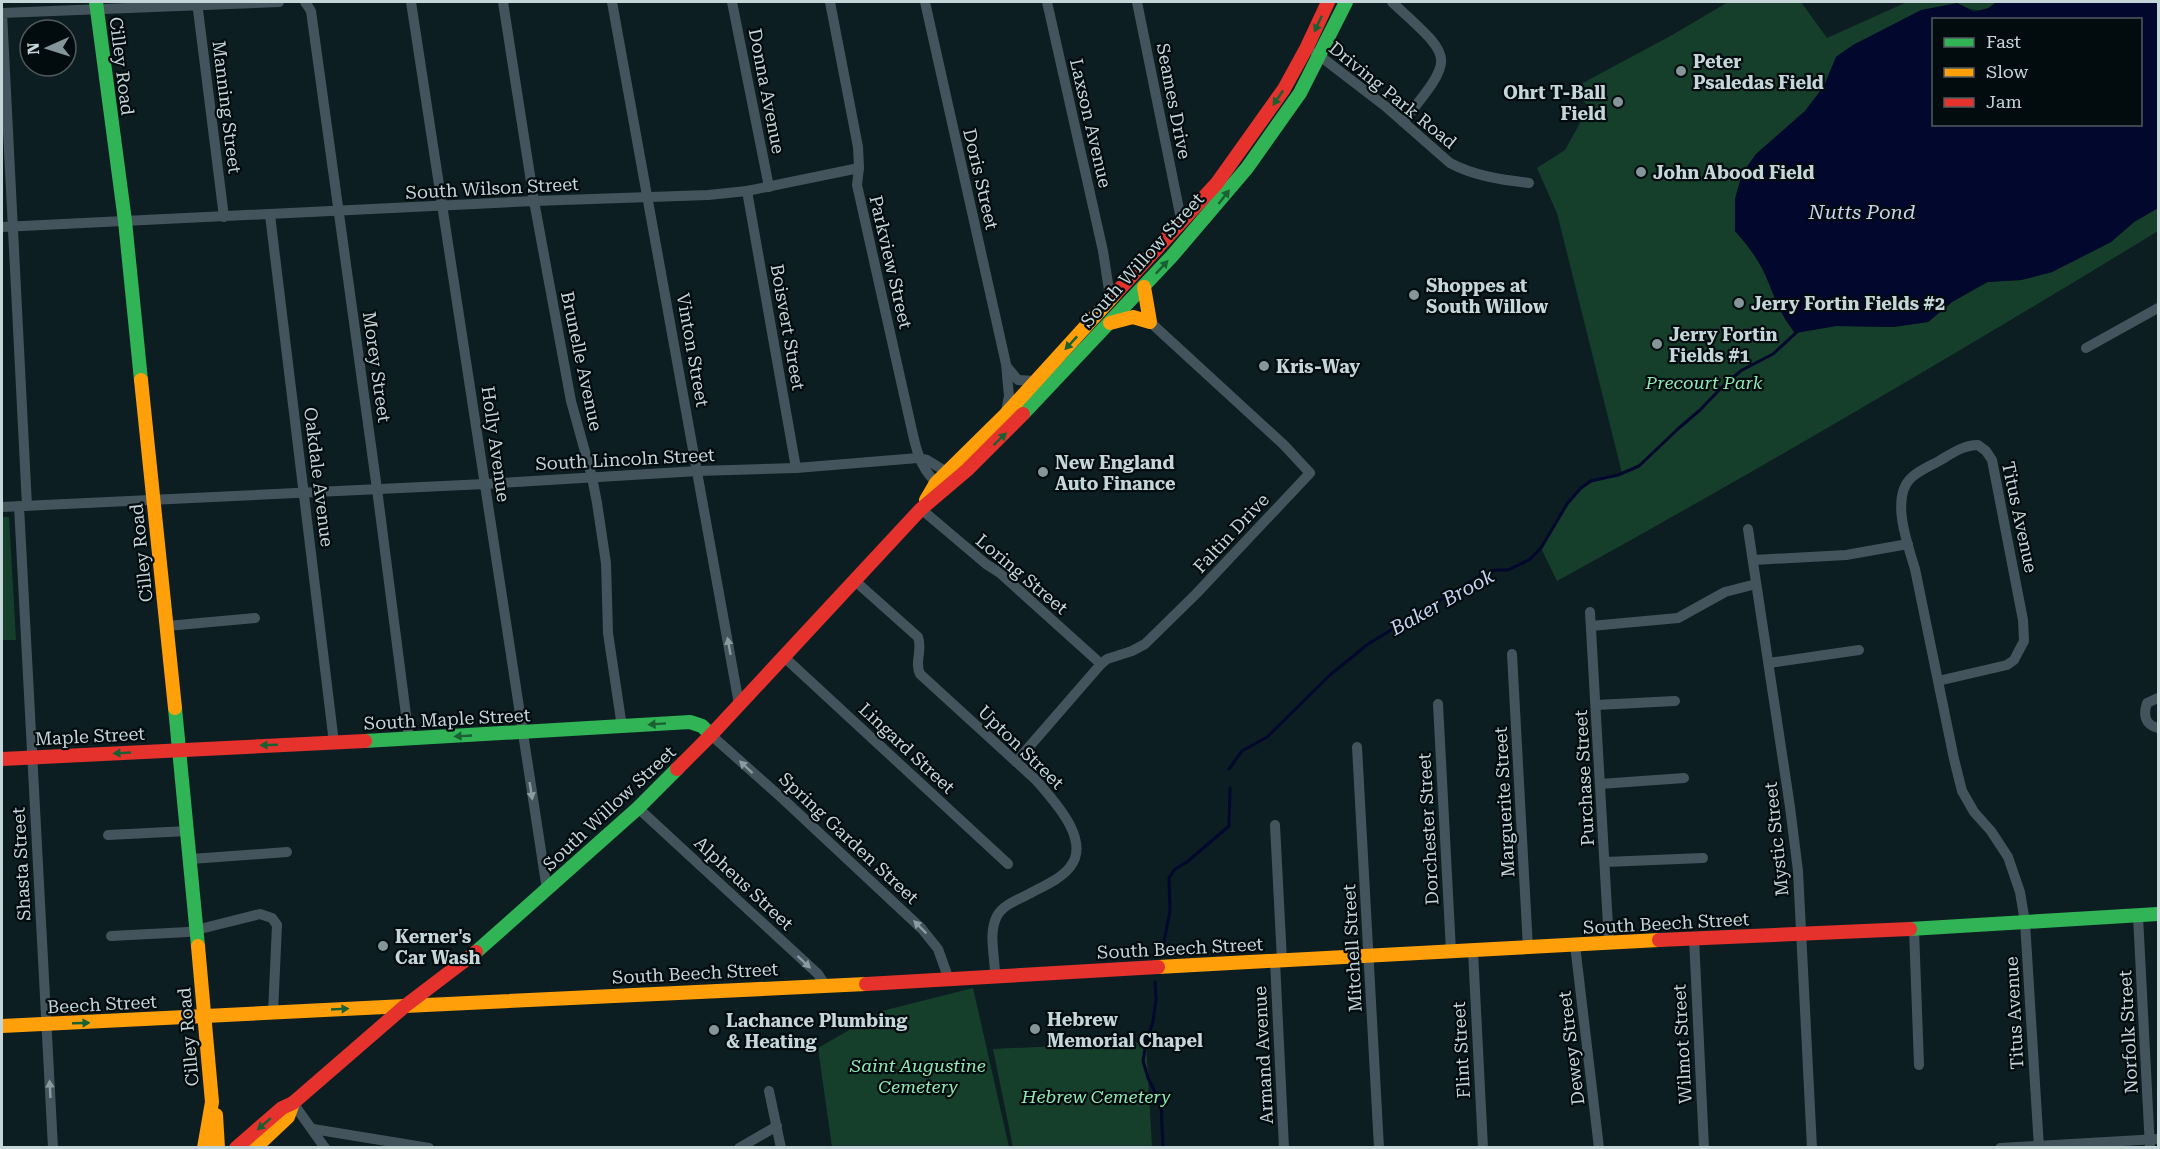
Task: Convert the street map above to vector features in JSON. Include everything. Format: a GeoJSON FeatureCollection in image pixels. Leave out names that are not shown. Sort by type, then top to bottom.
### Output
{"type":"FeatureCollection","features":[{"type":"Feature","properties":{"kind":"main road","name":"South Willow Street"},"geometry":{"type":"LineString","coordinates":[[236,1148],[282,1108],[293,1103],[405,1006],[466,961],[548,891],[638,808],[711,735],[1182,224],[1237,158],[1284,89],[1328,2]]}},
{"type":"Feature","properties":{"kind":"main road","name":"South Willow Street"},"geometry":{"type":"LineString","coordinates":[[952,476],[1018,421],[1216,207],[1279,124],[1321,56],[1346,2]]}},
{"type":"Feature","properties":{"kind":"main road","name":"Cilley Road"},"geometry":{"type":"LineString","coordinates":[[96,6],[124,221],[154,499],[218,1148]]}},
{"type":"Feature","properties":{"kind":"main road"},"geometry":{"type":"LineString","coordinates":[[1110,323],[1133,317],[1150,322],[1144,287]]}},
{"type":"Feature","properties":{"kind":"main road","name":"South Maple Street"},"geometry":{"type":"LineString","coordinates":[[180,749],[522,733],[690,722],[702,726],[711,735]]}},
{"type":"Feature","properties":{"kind":"main road","name":"Maple Street"},"geometry":{"type":"LineString","coordinates":[[2,759],[180,749]]}},
{"type":"Feature","properties":{"kind":"main road","name":"South Beech Street"},"geometry":{"type":"LineString","coordinates":[[204,1017],[1694,938],[1914,929],[2158,914]]}},
{"type":"Feature","properties":{"kind":"main road"},"geometry":{"type":"LineString","coordinates":[[364,1008],[372,1019],[376,1031]]}},
{"type":"Feature","properties":{"kind":"main road","name":"Beech Street"},"geometry":{"type":"LineString","coordinates":[[2,1026],[204,1017]]}},
{"type":"Feature","properties":{"kind":"main road","name":"Cilley Road"},"geometry":{"type":"LineString","coordinates":[[204,1148],[212,1102]]}},
{"type":"Feature","properties":{"kind":"main road","name":"South Willow Street"},"geometry":{"type":"LineString","coordinates":[[255,1148],[288,1117],[293,1103]]}},
{"type":"Feature","properties":{"kind":"main road"},"geometry":{"type":"LineString","coordinates":[[270,1148],[282,1124]]}},
{"type":"Feature","properties":{"kind":"street"},"geometry":{"type":"LineString","coordinates":[[2,13],[96,6],[279,2]]}},
{"type":"Feature","properties":{"kind":"street","name":"Morey Street"},"geometry":{"type":"LineString","coordinates":[[305,2],[310,11],[410,738]]}},
{"type":"Feature","properties":{"kind":"street","name":"Holly Avenue"},"geometry":{"type":"LineString","coordinates":[[411,2],[548,891]]}},
{"type":"Feature","properties":{"kind":"street","name":"Brunelle Avenue"},"geometry":{"type":"LineString","coordinates":[[503,2],[534,201],[571,401],[592,477],[606,563],[608,633],[622,727]]}},
{"type":"Feature","properties":{"kind":"street","name":"Vinton Street"},"geometry":{"type":"LineString","coordinates":[[612,2],[740,704]]}},
{"type":"Feature","properties":{"kind":"street","name":"Donna Avenue"},"geometry":{"type":"LineString","coordinates":[[732,2],[769,187]]}},
{"type":"Feature","properties":{"kind":"street","name":"Parkview Street"},"geometry":{"type":"LineString","coordinates":[[830,2],[858,147],[857,185],[918,458]]}},
{"type":"Feature","properties":{"kind":"street","name":"Doris Street"},"geometry":{"type":"LineString","coordinates":[[925,2],[1006,364],[1009,396],[1005,415]]}},
{"type":"Feature","properties":{"kind":"street","name":"Laxson Avenue"},"geometry":{"type":"LineString","coordinates":[[1047,2],[1103,251],[1109,290],[1106,306]]}},
{"type":"Feature","properties":{"kind":"street","name":"Seames Drive"},"geometry":{"type":"LineString","coordinates":[[1137,2],[1186,242]]}},
{"type":"Feature","properties":{"kind":"street"},"geometry":{"type":"LineString","coordinates":[[1392,2],[1434,41],[1443,59],[1437,78],[1403,122]]}},
{"type":"Feature","properties":{"kind":"street","name":"Manning Street"},"geometry":{"type":"LineString","coordinates":[[197,3],[224,217]]}},
{"type":"Feature","properties":{"kind":"street","name":"Shasta Street"},"geometry":{"type":"LineString","coordinates":[[2,13],[14,226],[32,758],[53,1148]]}},
{"type":"Feature","properties":{"kind":"street","name":"Driving Park Road"},"geometry":{"type":"LineString","coordinates":[[1307,47],[1403,122],[1444,159],[1459,168],[1529,183]]}},
{"type":"Feature","properties":{"kind":"street","name":"South Wilson Street"},"geometry":{"type":"LineString","coordinates":[[2,227],[534,201],[648,198],[747,191],[859,168]]}},
{"type":"Feature","properties":{"kind":"street","name":"Boisvert Street"},"geometry":{"type":"LineString","coordinates":[[747,191],[796,468]]}},
{"type":"Feature","properties":{"kind":"street","name":"Oakdale Avenue"},"geometry":{"type":"LineString","coordinates":[[270,215],[334,742]]}},
{"type":"Feature","properties":{"kind":"street","name":"Laxson Avenue"},"geometry":{"type":"LineString","coordinates":[[1103,251],[1127,303]]}},
{"type":"Feature","properties":{"kind":"street"},"geometry":{"type":"LineString","coordinates":[[2086,348],[2158,308]]}},
{"type":"Feature","properties":{"kind":"street","name":"Faltin Drive"},"geometry":{"type":"LineString","coordinates":[[1016,762],[1101,664],[1107,659],[1145,644],[1196,594],[1310,473],[1284,445],[1150,322]]}},
{"type":"Feature","properties":{"kind":"street"},"geometry":{"type":"LineString","coordinates":[[1006,364],[1018,380],[1036,381]]}},
{"type":"Feature","properties":{"kind":"street","name":"Titus Avenue"},"geometry":{"type":"LineString","coordinates":[[1938,681],[2007,665],[2014,660],[2024,641],[2018,588],[1992,460],[1986,450],[1978,446],[1967,446],[1910,479],[1904,487],[1900,507],[1916,568],[1938,681],[1962,791],[1974,812],[1991,831],[2008,857],[2020,892],[2025,922],[2038,1147]]}},
{"type":"Feature","properties":{"kind":"street"},"geometry":{"type":"LineString","coordinates":[[918,458],[927,460],[952,476]]}},
{"type":"Feature","properties":{"kind":"street"},"geometry":{"type":"LineString","coordinates":[[918,458],[923,468],[941,487]]}},
{"type":"Feature","properties":{"kind":"street","name":"South Lincoln Street"},"geometry":{"type":"LineString","coordinates":[[2,507],[485,484],[698,471],[796,468],[892,462],[918,458]]}},
{"type":"Feature","properties":{"kind":"street","name":"Loring Street"},"geometry":{"type":"LineString","coordinates":[[921,509],[986,564],[1000,573],[1101,664]]}},
{"type":"Feature","properties":{"kind":"street","name":"Mystic Street"},"geometry":{"type":"LineString","coordinates":[[1748,529],[1795,849],[1812,1148]]}},
{"type":"Feature","properties":{"kind":"street"},"geometry":{"type":"LineString","coordinates":[[1753,560],[1863,554],[1908,544]]}},
{"type":"Feature","properties":{"kind":"street","name":"Upton Street"},"geometry":{"type":"LineString","coordinates":[[854,580],[918,638],[920,650],[917,666],[920,674],[1036,780],[1052,798],[1070,825],[1077,846],[1072,863],[1064,873],[1006,906],[998,915],[993,936],[995,975]]}},
{"type":"Feature","properties":{"kind":"street"},"geometry":{"type":"LineString","coordinates":[[1591,626],[1678,618],[1725,592],[1756,584]]}},
{"type":"Feature","properties":{"kind":"street","name":"Purchase Street"},"geometry":{"type":"LineString","coordinates":[[1590,612],[1609,943]]}},
{"type":"Feature","properties":{"kind":"street"},"geometry":{"type":"LineString","coordinates":[[167,626],[255,618]]}},
{"type":"Feature","properties":{"kind":"street"},"geometry":{"type":"LineString","coordinates":[[1769,663],[1859,650]]}},
{"type":"Feature","properties":{"kind":"street","name":"Marguerite Street"},"geometry":{"type":"LineString","coordinates":[[1512,654],[1528,948]]}},
{"type":"Feature","properties":{"kind":"street","name":"Lingard Street"},"geometry":{"type":"LineString","coordinates":[[783,657],[1008,864]]}},
{"type":"Feature","properties":{"kind":"street"},"geometry":{"type":"LineString","coordinates":[[2158,698],[2147,703],[2144,712],[2147,722],[2158,728]]}},
{"type":"Feature","properties":{"kind":"street"},"geometry":{"type":"LineString","coordinates":[[1596,705],[1675,701]]}},
{"type":"Feature","properties":{"kind":"street","name":"Dorchester Street"},"geometry":{"type":"LineString","coordinates":[[1438,704],[1451,951]]}},
{"type":"Feature","properties":{"kind":"street","name":"Spring Garden Street"},"geometry":{"type":"LineString","coordinates":[[711,735],[791,806],[922,929],[938,949],[948,977]]}},
{"type":"Feature","properties":{"kind":"street","name":"Mitchell Street"},"geometry":{"type":"LineString","coordinates":[[1358,747],[1379,1148]]}},
{"type":"Feature","properties":{"kind":"street"},"geometry":{"type":"LineString","coordinates":[[1600,784],[1684,778]]}},
{"type":"Feature","properties":{"kind":"street","name":"Alpheus Street"},"geometry":{"type":"LineString","coordinates":[[638,808],[818,974],[825,985]]}},
{"type":"Feature","properties":{"kind":"street","name":"Armand Avenue"},"geometry":{"type":"LineString","coordinates":[[1275,825],[1284,1148]]}},
{"type":"Feature","properties":{"kind":"street"},"geometry":{"type":"LineString","coordinates":[[108,835],[188,831]]}},
{"type":"Feature","properties":{"kind":"street"},"geometry":{"type":"LineString","coordinates":[[191,859],[287,852]]}},
{"type":"Feature","properties":{"kind":"street"},"geometry":{"type":"LineString","coordinates":[[1605,862],[1703,858]]}},
{"type":"Feature","properties":{"kind":"street"},"geometry":{"type":"LineString","coordinates":[[111,936],[197,930],[251,915],[260,914],[272,918],[277,925],[273,1013]]}},
{"type":"Feature","properties":{"kind":"street","name":"Norfolk Street"},"geometry":{"type":"LineString","coordinates":[[2138,916],[2153,1142]]}},
{"type":"Feature","properties":{"kind":"street"},"geometry":{"type":"LineString","coordinates":[[1914,929],[1919,1065]]}},
{"type":"Feature","properties":{"kind":"street","name":"Wilmot Street"},"geometry":{"type":"LineString","coordinates":[[1694,938],[1704,1148]]}},
{"type":"Feature","properties":{"kind":"street","name":"Dewey Street"},"geometry":{"type":"LineString","coordinates":[[1575,945],[1599,1148]]}},
{"type":"Feature","properties":{"kind":"street","name":"Flint Street"},"geometry":{"type":"LineString","coordinates":[[1473,951],[1483,1148]]}},
{"type":"Feature","properties":{"kind":"street"},"geometry":{"type":"LineString","coordinates":[[769,1091],[781,1148]]}},
{"type":"Feature","properties":{"kind":"street"},"geometry":{"type":"LineString","coordinates":[[293,1103],[325,1148]]}},
{"type":"Feature","properties":{"kind":"street"},"geometry":{"type":"LineString","coordinates":[[739,1148],[777,1126]]}},
{"type":"Feature","properties":{"kind":"street"},"geometry":{"type":"LineString","coordinates":[[313,1129],[429,1148]]}},
{"type":"Feature","properties":{"kind":"street"},"geometry":{"type":"LineString","coordinates":[[2000,1148],[2153,1142]]}},
{"type":"Feature","properties":{"kind":"green space","name":"Precourt Park"},"geometry":{"type":"Polygon","coordinates":[[[1728,2],[1801,2],[1827,38],[1907,2],[1996,2],[1982,10],[1968,8],[1957,3],[1880,32],[1853,45],[1836,57],[1824,86],[1805,111],[1756,154],[1742,174],[1735,199],[1735,231],[1760,265],[1780,310],[1795,333],[1836,326],[1893,327],[1928,322],[1952,302],[1988,282],[2021,280],[2052,272],[2111,242],[2134,222],[2158,208],[2158,231],[1859,409],[1557,581],[1541,548],[1561,512],[1574,495],[1590,482],[1622,473],[1557,213],[1537,168],[1565,150],[1590,109],[1573,87],[1674,34],[1728,2]]]}},
{"type":"Feature","properties":{"kind":"green space"},"geometry":{"type":"Polygon","coordinates":[[[2,517],[9,517],[16,640],[2,640],[2,517]]]}},
{"type":"Feature","properties":{"kind":"green space","name":"Saint Augustine Cemetery"},"geometry":{"type":"Polygon","coordinates":[[[973,988],[1009,1147],[832,1147],[818,1048],[882,1011],[973,988]]]}},
{"type":"Feature","properties":{"kind":"green space","name":"Hebrew Cemetery"},"geometry":{"type":"Polygon","coordinates":[[[1146,1042],[1152,1147],[1013,1147],[993,1049],[1146,1042]]]}},
{"type":"Feature","properties":{"kind":"water","name":"Nutts Pond"},"geometry":{"type":"Polygon","coordinates":[[[1996,2],[2158,2],[2158,208],[2134,222],[2111,242],[2052,272],[2021,280],[1987,282],[1952,302],[1928,322],[1893,327],[1836,326],[1795,333],[1780,310],[1760,265],[1735,231],[1735,199],[1742,174],[1756,154],[1805,111],[1824,86],[1836,57],[1853,45],[1921,10],[1957,3],[1974,12],[1989,8],[1996,2]]]}},
{"type":"Feature","properties":{"kind":"waterway","name":"Baker Brook"},"geometry":{"type":"LineString","coordinates":[[1229,769],[1242,751],[1267,737],[1330,675],[1368,644],[1480,576],[1495,570],[1508,570],[1529,560],[1541,548],[1567,504],[1581,488],[1591,481],[1618,475],[1639,466],[1725,384],[1742,370],[1773,354],[1798,331]]}},
{"type":"Feature","properties":{"kind":"waterway","name":"Baker Brook"},"geometry":{"type":"LineString","coordinates":[[1162,952],[1170,911],[1169,878],[1175,869],[1187,862],[1229,826],[1230,788]]}},
{"type":"Feature","properties":{"kind":"waterway","name":"Baker Brook"},"geometry":{"type":"LineString","coordinates":[[1155,982],[1156,1000],[1153,1022],[1146,1042],[1143,1061],[1148,1078],[1161,1104],[1163,1148]]}},
{"type":"Feature","properties":{"kind":"traffic: fast"},"geometry":{"type":"LineString","coordinates":[[96,2],[125,221],[141,380]]}},
{"type":"Feature","properties":{"kind":"traffic: fast"},"geometry":{"type":"LineString","coordinates":[[1023,414],[1172,256],[1247,168],[1300,93],[1346,2]]}},
{"type":"Feature","properties":{"kind":"traffic: fast"},"geometry":{"type":"LineString","coordinates":[[175,708],[198,946]]}},
{"type":"Feature","properties":{"kind":"traffic: fast"},"geometry":{"type":"LineString","coordinates":[[365,741],[690,722],[702,726],[711,735]]}},
{"type":"Feature","properties":{"kind":"traffic: fast"},"geometry":{"type":"LineString","coordinates":[[476,952],[638,808],[677,769]]}},
{"type":"Feature","properties":{"kind":"traffic: fast"},"geometry":{"type":"LineString","coordinates":[[1910,929],[2158,914]]}},
{"type":"Feature","properties":{"kind":"traffic: slow"},"geometry":{"type":"LineString","coordinates":[[1110,323],[1133,317],[1150,322],[1144,287]]}},
{"type":"Feature","properties":{"kind":"traffic: slow"},"geometry":{"type":"LineString","coordinates":[[926,500],[936,483],[1005,415],[1116,293]]}},
{"type":"Feature","properties":{"kind":"traffic: slow"},"geometry":{"type":"LineString","coordinates":[[141,380],[175,708]]}},
{"type":"Feature","properties":{"kind":"traffic: slow"},"geometry":{"type":"LineString","coordinates":[[1158,967],[1659,940]]}},
{"type":"Feature","properties":{"kind":"traffic: slow"},"geometry":{"type":"LineString","coordinates":[[198,946],[212,1102],[204,1148]]}},
{"type":"Feature","properties":{"kind":"traffic: slow"},"geometry":{"type":"LineString","coordinates":[[405,1006],[866,984]]}},
{"type":"Feature","properties":{"kind":"traffic: slow"},"geometry":{"type":"LineString","coordinates":[[2,1026],[405,1006]]}},
{"type":"Feature","properties":{"kind":"traffic: slow"},"geometry":{"type":"LineString","coordinates":[[255,1148],[288,1117],[293,1103]]}},
{"type":"Feature","properties":{"kind":"traffic: slow"},"geometry":{"type":"LineString","coordinates":[[216,1115],[218,1148]]}},
{"type":"Feature","properties":{"kind":"traffic: jam"},"geometry":{"type":"LineString","coordinates":[[1116,293],[1217,183],[1284,89],[1328,2]]}},
{"type":"Feature","properties":{"kind":"traffic: jam"},"geometry":{"type":"LineString","coordinates":[[677,769],[921,509],[967,470],[1023,414]]}},
{"type":"Feature","properties":{"kind":"traffic: jam"},"geometry":{"type":"LineString","coordinates":[[2,759],[365,741]]}},
{"type":"Feature","properties":{"kind":"traffic: jam"},"geometry":{"type":"LineString","coordinates":[[1659,940],[1910,929]]}},
{"type":"Feature","properties":{"kind":"traffic: jam"},"geometry":{"type":"LineString","coordinates":[[236,1148],[282,1108],[293,1103],[405,1006],[476,952]]}},
{"type":"Feature","properties":{"kind":"traffic: jam"},"geometry":{"type":"LineString","coordinates":[[866,984],[1158,967]]}},
{"type":"Feature","properties":{"kind":"place","name":"Peter Psaledas Field"},"geometry":{"type":"Point","coordinates":[1681,71]}},
{"type":"Feature","properties":{"kind":"place","name":"Ohrt T-Ball Field"},"geometry":{"type":"Point","coordinates":[1618,102]}},
{"type":"Feature","properties":{"kind":"place","name":"John Abood Field"},"geometry":{"type":"Point","coordinates":[1641,172]}},
{"type":"Feature","properties":{"kind":"place","name":"Shoppes at South Willow"},"geometry":{"type":"Point","coordinates":[1414,295]}},
{"type":"Feature","properties":{"kind":"place","name":"Jerry Fortin Fields #2"},"geometry":{"type":"Point","coordinates":[1739,303]}},
{"type":"Feature","properties":{"kind":"place","name":"Jerry Fortin Fields #1"},"geometry":{"type":"Point","coordinates":[1657,344]}},
{"type":"Feature","properties":{"kind":"place","name":"Kris-Way"},"geometry":{"type":"Point","coordinates":[1264,366]}},
{"type":"Feature","properties":{"kind":"place","name":"New England Auto Finance"},"geometry":{"type":"Point","coordinates":[1043,472]}},
{"type":"Feature","properties":{"kind":"place","name":"Kerner's Car Wash"},"geometry":{"type":"Point","coordinates":[383,946]}},
{"type":"Feature","properties":{"kind":"place","name":"Hebrew Memorial Chapel"},"geometry":{"type":"Point","coordinates":[1035,1029]}},
{"type":"Feature","properties":{"kind":"place","name":"Lachance Plumbing & Heating"},"geometry":{"type":"Point","coordinates":[714,1030]}}]}
